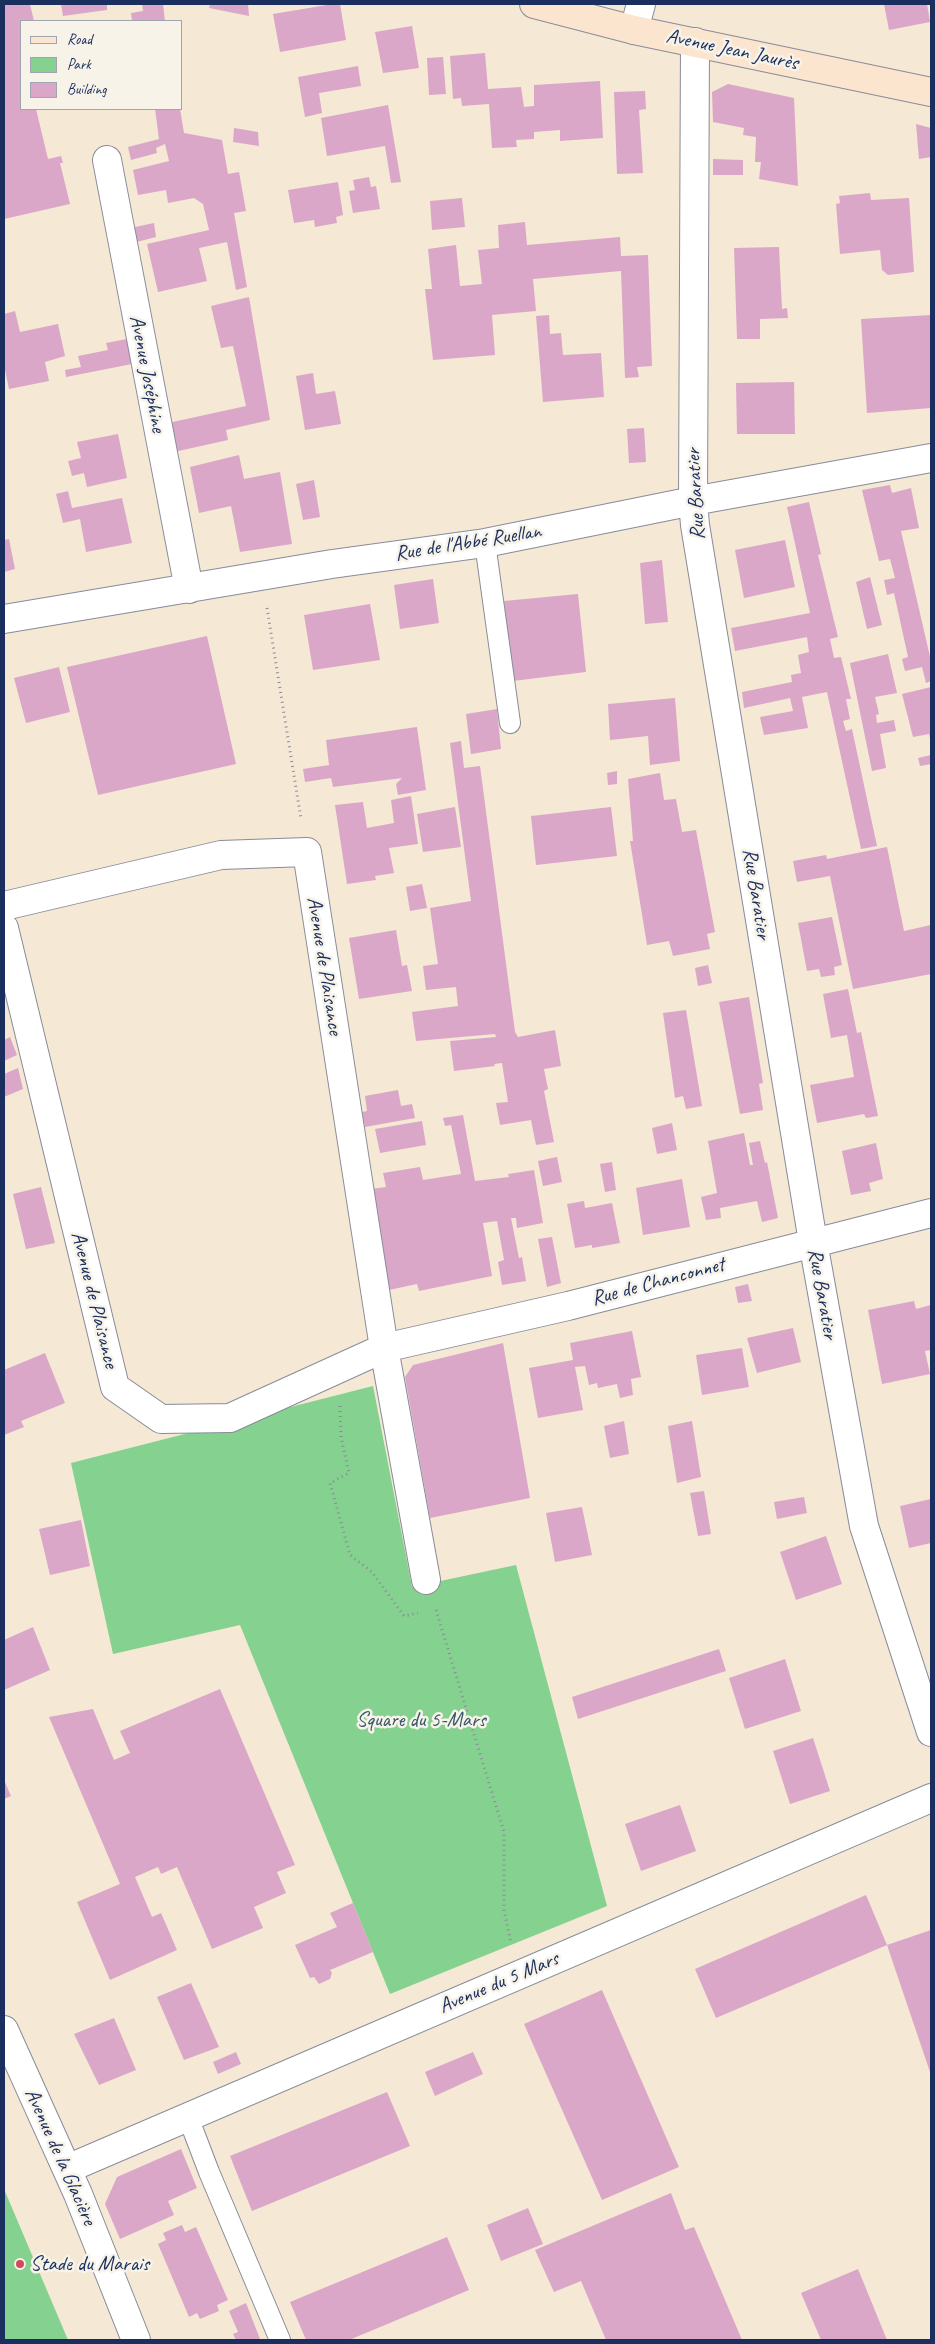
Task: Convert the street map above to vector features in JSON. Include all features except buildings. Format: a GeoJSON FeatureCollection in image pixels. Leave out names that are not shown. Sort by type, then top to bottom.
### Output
{"type":"FeatureCollection","features":[{"type":"Feature","properties":{"kind":"main road","name":"Avenue Jean Jaurès"},"geometry":{"type":"LineString","coordinates":[[534,4],[634,30],[931,92]]}},
{"type":"Feature","properties":{"kind":"street"},"geometry":{"type":"LineString","coordinates":[[634,30],[641,4]]}},
{"type":"Feature","properties":{"kind":"street","name":"Rue Baratier"},"geometry":{"type":"LineString","coordinates":[[695,42],[693,501],[696,534],[813,1242],[864,1526],[931,1732]]}},
{"type":"Feature","properties":{"kind":"street","name":"Avenue Joséphine"},"geometry":{"type":"LineString","coordinates":[[106,160],[189,589]]}},
{"type":"Feature","properties":{"kind":"street","name":"Rue de l'Abbé Ruellan"},"geometry":{"type":"LineString","coordinates":[[4,619],[332,564],[485,543],[693,501],[931,458]]}},
{"type":"Feature","properties":{"kind":"street"},"geometry":{"type":"LineString","coordinates":[[4,906],[221,855],[307,852]]}},
{"type":"Feature","properties":{"kind":"street","name":"Avenue de Plaisance"},"geometry":{"type":"LineString","coordinates":[[307,852],[384,1348],[426,1580]]}},
{"type":"Feature","properties":{"kind":"street","name":"Avenue de Plaisance"},"geometry":{"type":"LineString","coordinates":[[4,928],[115,1387],[161,1419],[230,1418],[384,1348]]}},
{"type":"Feature","properties":{"kind":"street","name":"Rue de Chanconnet"},"geometry":{"type":"LineString","coordinates":[[384,1348],[568,1306],[931,1213]]}},
{"type":"Feature","properties":{"kind":"street","name":"Avenue du 5 Mars"},"geometry":{"type":"LineString","coordinates":[[67,2169],[931,1798]]}},
{"type":"Feature","properties":{"kind":"street","name":"Avenue de la Glacière"},"geometry":{"type":"LineString","coordinates":[[4,2030],[67,2169],[136,2340]]}},
{"type":"Feature","properties":{"kind":"lane"},"geometry":{"type":"LineString","coordinates":[[485,543],[510,722]]}},
{"type":"Feature","properties":{"kind":"lane"},"geometry":{"type":"LineString","coordinates":[[188,2117],[280,2340]]}},
{"type":"Feature","properties":{"kind":"path"},"geometry":{"type":"LineString","coordinates":[[260,576],[273,637],[307,852]]}},
{"type":"Feature","properties":{"kind":"path"},"geometry":{"type":"LineString","coordinates":[[338,1368],[341,1437],[349,1474],[330,1483],[350,1555],[372,1572],[404,1616],[420,1613]]}},
{"type":"Feature","properties":{"kind":"path"},"geometry":{"type":"LineString","coordinates":[[428,1611],[436,1610],[504,1832],[504,1910],[518,1976]]}},
{"type":"Feature","properties":{"kind":"green space","name":"Square du 5-Mars"},"geometry":{"type":"Polygon","coordinates":[[[373,1386],[412,1587],[516,1565],[607,1906],[390,1994],[240,1625],[113,1654],[71,1463],[373,1386]]]}},
{"type":"Feature","properties":{"kind":"green space","name":"Stade du Marais"},"geometry":{"type":"Polygon","coordinates":[[[4,2189],[68,2340],[4,2340],[4,2189]]]}},
{"type":"Feature","properties":{"kind":"place","name":"Stade du Marais"},"geometry":{"type":"Point","coordinates":[20,2264]}}]}
